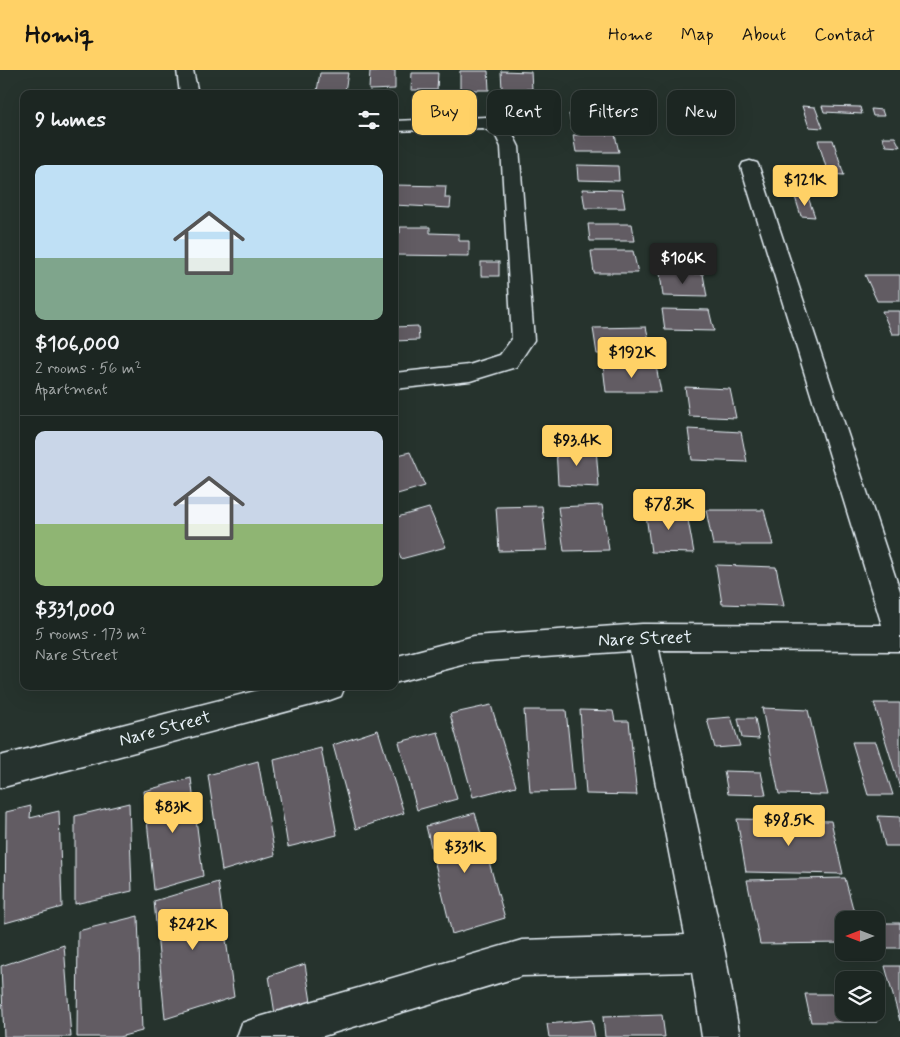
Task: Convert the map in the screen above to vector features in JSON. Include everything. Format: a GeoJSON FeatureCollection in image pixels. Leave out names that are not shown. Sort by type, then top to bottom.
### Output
{"type":"FeatureCollection","features":[{"type":"Feature","properties":{"kind":"street"},"geometry":{"type":"LineString","coordinates":[[185,70],[188,90]]}},
{"type":"Feature","properties":{"kind":"street"},"geometry":{"type":"LineString","coordinates":[[398,126],[486,122],[503,131],[510,147],[523,340],[508,361],[470,373],[398,381]]}},
{"type":"Feature","properties":{"kind":"street"},"geometry":{"type":"LineString","coordinates":[[750,167],[900,636]]}},
{"type":"Feature","properties":{"kind":"street","name":"Nare Street"},"geometry":{"type":"LineString","coordinates":[[398,669],[474,648],[642,637],[900,636]]}},
{"type":"Feature","properties":{"kind":"street"},"geometry":{"type":"LineString","coordinates":[[642,637],[707,953],[721,1037]]}},
{"type":"Feature","properties":{"kind":"street","name":"Nare Street"},"geometry":{"type":"LineString","coordinates":[[0,772],[315,690]]}},
{"type":"Feature","properties":{"kind":"street"},"geometry":{"type":"LineString","coordinates":[[256,1037],[522,958],[707,953]]}},
{"type":"Feature","properties":{"kind":"building"},"geometry":{"type":"Polygon","coordinates":[[[395,70],[395,89],[369,90],[370,71],[395,70]]]}},
{"type":"Feature","properties":{"kind":"building"},"geometry":{"type":"Polygon","coordinates":[[[460,71],[488,71],[489,90],[460,90],[460,71]]]}},
{"type":"Feature","properties":{"kind":"building"},"geometry":{"type":"Polygon","coordinates":[[[501,71],[531,72],[532,89],[502,89],[501,71]]]}},
{"type":"Feature","properties":{"kind":"building"},"geometry":{"type":"Polygon","coordinates":[[[320,73],[348,73],[345,90],[317,90],[320,73]]]}},
{"type":"Feature","properties":{"kind":"building"},"geometry":{"type":"Polygon","coordinates":[[[412,73],[438,73],[437,90],[411,90],[412,73]]]}},
{"type":"Feature","properties":{"kind":"building"},"geometry":{"type":"Polygon","coordinates":[[[802,106],[815,107],[823,128],[809,127],[802,106]]]}},
{"type":"Feature","properties":{"kind":"building"},"geometry":{"type":"Polygon","coordinates":[[[822,106],[860,107],[862,114],[824,112],[822,106]]]}},
{"type":"Feature","properties":{"kind":"building"},"geometry":{"type":"Polygon","coordinates":[[[871,109],[882,110],[884,116],[873,116],[871,109]]]}},
{"type":"Feature","properties":{"kind":"building"},"geometry":{"type":"Polygon","coordinates":[[[573,135],[615,135],[619,152],[576,152],[573,135]]]}},
{"type":"Feature","properties":{"kind":"building"},"geometry":{"type":"Polygon","coordinates":[[[882,137],[895,137],[900,147],[886,146],[882,137]]]}},
{"type":"Feature","properties":{"kind":"building"},"geometry":{"type":"Polygon","coordinates":[[[818,140],[833,140],[844,175],[828,174],[818,140]]]}},
{"type":"Feature","properties":{"kind":"building"},"geometry":{"type":"Polygon","coordinates":[[[577,165],[618,166],[619,181],[578,180],[577,165]]]}},
{"type":"Feature","properties":{"kind":"building"},"geometry":{"type":"Polygon","coordinates":[[[398,185],[446,186],[445,198],[451,198],[450,208],[398,205],[398,185]]]}},
{"type":"Feature","properties":{"kind":"building"},"geometry":{"type":"Polygon","coordinates":[[[582,189],[622,190],[625,208],[585,208],[582,189]]]}},
{"type":"Feature","properties":{"kind":"building"},"geometry":{"type":"Polygon","coordinates":[[[795,197],[808,197],[815,217],[801,216],[795,197]]]}},
{"type":"Feature","properties":{"kind":"building"},"geometry":{"type":"Polygon","coordinates":[[[588,224],[632,224],[635,241],[590,241],[588,224]]]}},
{"type":"Feature","properties":{"kind":"building"},"geometry":{"type":"Polygon","coordinates":[[[400,227],[430,227],[430,233],[459,234],[459,241],[469,241],[469,256],[398,255],[398,233],[400,233],[400,227]]]}},
{"type":"Feature","properties":{"kind":"building"},"geometry":{"type":"Polygon","coordinates":[[[591,251],[633,251],[638,273],[594,273],[591,251]]]}},
{"type":"Feature","properties":{"kind":"building"},"geometry":{"type":"Polygon","coordinates":[[[481,262],[499,262],[499,276],[481,276],[481,262]]]}},
{"type":"Feature","properties":{"kind":"building"},"geometry":{"type":"Polygon","coordinates":[[[660,273],[703,274],[707,297],[663,296],[660,273]]]}},
{"type":"Feature","properties":{"kind":"building"},"geometry":{"type":"Polygon","coordinates":[[[865,275],[900,275],[900,301],[877,301],[865,275]]]}},
{"type":"Feature","properties":{"kind":"building"},"geometry":{"type":"Polygon","coordinates":[[[662,309],[709,310],[714,331],[665,330],[662,309]]]}},
{"type":"Feature","properties":{"kind":"building"},"geometry":{"type":"Polygon","coordinates":[[[882,311],[900,311],[900,334],[892,334],[882,311]]]}},
{"type":"Feature","properties":{"kind":"building"},"geometry":{"type":"Polygon","coordinates":[[[418,326],[419,340],[398,341],[398,327],[418,326]]]}},
{"type":"Feature","properties":{"kind":"building"},"geometry":{"type":"Polygon","coordinates":[[[646,327],[652,353],[597,354],[593,328],[646,327]]]}},
{"type":"Feature","properties":{"kind":"building"},"geometry":{"type":"Polygon","coordinates":[[[603,366],[656,366],[661,392],[606,392],[603,366]]]}},
{"type":"Feature","properties":{"kind":"building"},"geometry":{"type":"Polygon","coordinates":[[[685,387],[730,389],[736,418],[689,416],[685,387]]]}},
{"type":"Feature","properties":{"kind":"building"},"geometry":{"type":"Polygon","coordinates":[[[688,429],[741,432],[747,462],[692,460],[688,429]]]}},
{"type":"Feature","properties":{"kind":"building"},"geometry":{"type":"Polygon","coordinates":[[[556,447],[596,448],[599,487],[558,485],[556,447]]]}},
{"type":"Feature","properties":{"kind":"building"},"geometry":{"type":"Polygon","coordinates":[[[410,452],[425,486],[398,494],[398,455],[410,452]]]}},
{"type":"Feature","properties":{"kind":"building"},"geometry":{"type":"Polygon","coordinates":[[[602,505],[609,550],[564,551],[558,507],[602,505]]]}},
{"type":"Feature","properties":{"kind":"building"},"geometry":{"type":"Polygon","coordinates":[[[542,506],[547,550],[499,551],[496,507],[542,506]]]}},
{"type":"Feature","properties":{"kind":"building"},"geometry":{"type":"Polygon","coordinates":[[[429,508],[446,547],[401,559],[398,551],[398,517],[429,508]]]}},
{"type":"Feature","properties":{"kind":"building"},"geometry":{"type":"Polygon","coordinates":[[[645,508],[686,509],[694,553],[651,552],[645,508]]]}},
{"type":"Feature","properties":{"kind":"building"},"geometry":{"type":"Polygon","coordinates":[[[706,510],[764,510],[773,545],[713,545],[706,510]]]}},
{"type":"Feature","properties":{"kind":"building"},"geometry":{"type":"Polygon","coordinates":[[[716,565],[776,567],[784,606],[722,604],[716,565]]]}},
{"type":"Feature","properties":{"kind":"building"},"geometry":{"type":"Polygon","coordinates":[[[874,703],[900,703],[900,788],[874,703]]]}},
{"type":"Feature","properties":{"kind":"building"},"geometry":{"type":"Polygon","coordinates":[[[491,705],[516,786],[473,797],[450,714],[491,705]]]}},
{"type":"Feature","properties":{"kind":"building"},"geometry":{"type":"Polygon","coordinates":[[[762,708],[808,710],[828,795],[779,794],[762,708]]]}},
{"type":"Feature","properties":{"kind":"building"},"geometry":{"type":"Polygon","coordinates":[[[524,710],[566,710],[574,791],[530,792],[524,710]]]}},
{"type":"Feature","properties":{"kind":"building"},"geometry":{"type":"Polygon","coordinates":[[[580,710],[613,711],[615,721],[629,721],[637,795],[586,794],[580,710]]]}},
{"type":"Feature","properties":{"kind":"building"},"geometry":{"type":"Polygon","coordinates":[[[731,717],[740,746],[715,748],[707,719],[731,717]]]}},
{"type":"Feature","properties":{"kind":"building"},"geometry":{"type":"Polygon","coordinates":[[[738,718],[755,718],[759,739],[742,738],[738,718]]]}},
{"type":"Feature","properties":{"kind":"building"},"geometry":{"type":"Polygon","coordinates":[[[378,730],[404,813],[356,829],[333,745],[378,730]]]}},
{"type":"Feature","properties":{"kind":"building"},"geometry":{"type":"Polygon","coordinates":[[[438,732],[457,799],[417,810],[399,742],[438,732]]]}},
{"type":"Feature","properties":{"kind":"building"},"geometry":{"type":"Polygon","coordinates":[[[852,742],[876,742],[893,795],[868,795],[852,742]]]}},
{"type":"Feature","properties":{"kind":"building"},"geometry":{"type":"Polygon","coordinates":[[[321,748],[337,835],[288,847],[274,760],[321,748]]]}},
{"type":"Feature","properties":{"kind":"building"},"geometry":{"type":"Polygon","coordinates":[[[258,761],[275,855],[222,871],[208,775],[258,761]]]}},
{"type":"Feature","properties":{"kind":"building"},"geometry":{"type":"Polygon","coordinates":[[[724,771],[761,772],[766,795],[728,794],[724,771]]]}},
{"type":"Feature","properties":{"kind":"building"},"geometry":{"type":"Polygon","coordinates":[[[191,778],[203,876],[154,890],[144,791],[191,778]]]}},
{"type":"Feature","properties":{"kind":"building"},"geometry":{"type":"Polygon","coordinates":[[[129,803],[132,891],[75,904],[75,816],[129,803]]]}},
{"type":"Feature","properties":{"kind":"building"},"geometry":{"type":"Polygon","coordinates":[[[31,806],[30,818],[59,811],[62,907],[5,923],[6,812],[31,806]]]}},
{"type":"Feature","properties":{"kind":"building"},"geometry":{"type":"Polygon","coordinates":[[[475,813],[505,918],[452,934],[426,826],[475,813]]]}},
{"type":"Feature","properties":{"kind":"building"},"geometry":{"type":"Polygon","coordinates":[[[878,816],[900,817],[900,846],[885,846],[878,816]]]}},
{"type":"Feature","properties":{"kind":"building"},"geometry":{"type":"Polygon","coordinates":[[[737,819],[831,821],[843,874],[746,872],[737,819]]]}},
{"type":"Feature","properties":{"kind":"building"},"geometry":{"type":"Polygon","coordinates":[[[845,878],[854,911],[835,911],[835,943],[760,944],[747,880],[845,878]]]}},
{"type":"Feature","properties":{"kind":"building"},"geometry":{"type":"Polygon","coordinates":[[[218,882],[234,997],[165,1019],[154,901],[218,882]]]}},
{"type":"Feature","properties":{"kind":"building"},"geometry":{"type":"Polygon","coordinates":[[[138,916],[142,1031],[119,1037],[77,1037],[78,931],[138,916]]]}},
{"type":"Feature","properties":{"kind":"building"},"geometry":{"type":"Polygon","coordinates":[[[885,923],[900,923],[900,948],[885,948],[885,923]]]}},
{"type":"Feature","properties":{"kind":"building"},"geometry":{"type":"Polygon","coordinates":[[[64,945],[71,1037],[4,1037],[1,966],[64,945]]]}},
{"type":"Feature","properties":{"kind":"building"},"geometry":{"type":"Polygon","coordinates":[[[305,964],[311,1002],[275,1014],[269,976],[305,964]]]}},
{"type":"Feature","properties":{"kind":"building"},"geometry":{"type":"Polygon","coordinates":[[[885,966],[900,966],[900,1021],[885,966]]]}},
{"type":"Feature","properties":{"kind":"building"},"geometry":{"type":"Polygon","coordinates":[[[805,994],[835,994],[835,1021],[877,1022],[811,1022],[805,994]]]}},
{"type":"Feature","properties":{"kind":"building"},"geometry":{"type":"Polygon","coordinates":[[[662,1015],[665,1037],[605,1037],[603,1017],[662,1015]]]}},
{"type":"Feature","properties":{"kind":"building"},"geometry":{"type":"Polygon","coordinates":[[[592,1020],[595,1037],[549,1037],[547,1024],[592,1020]]]}}]}
